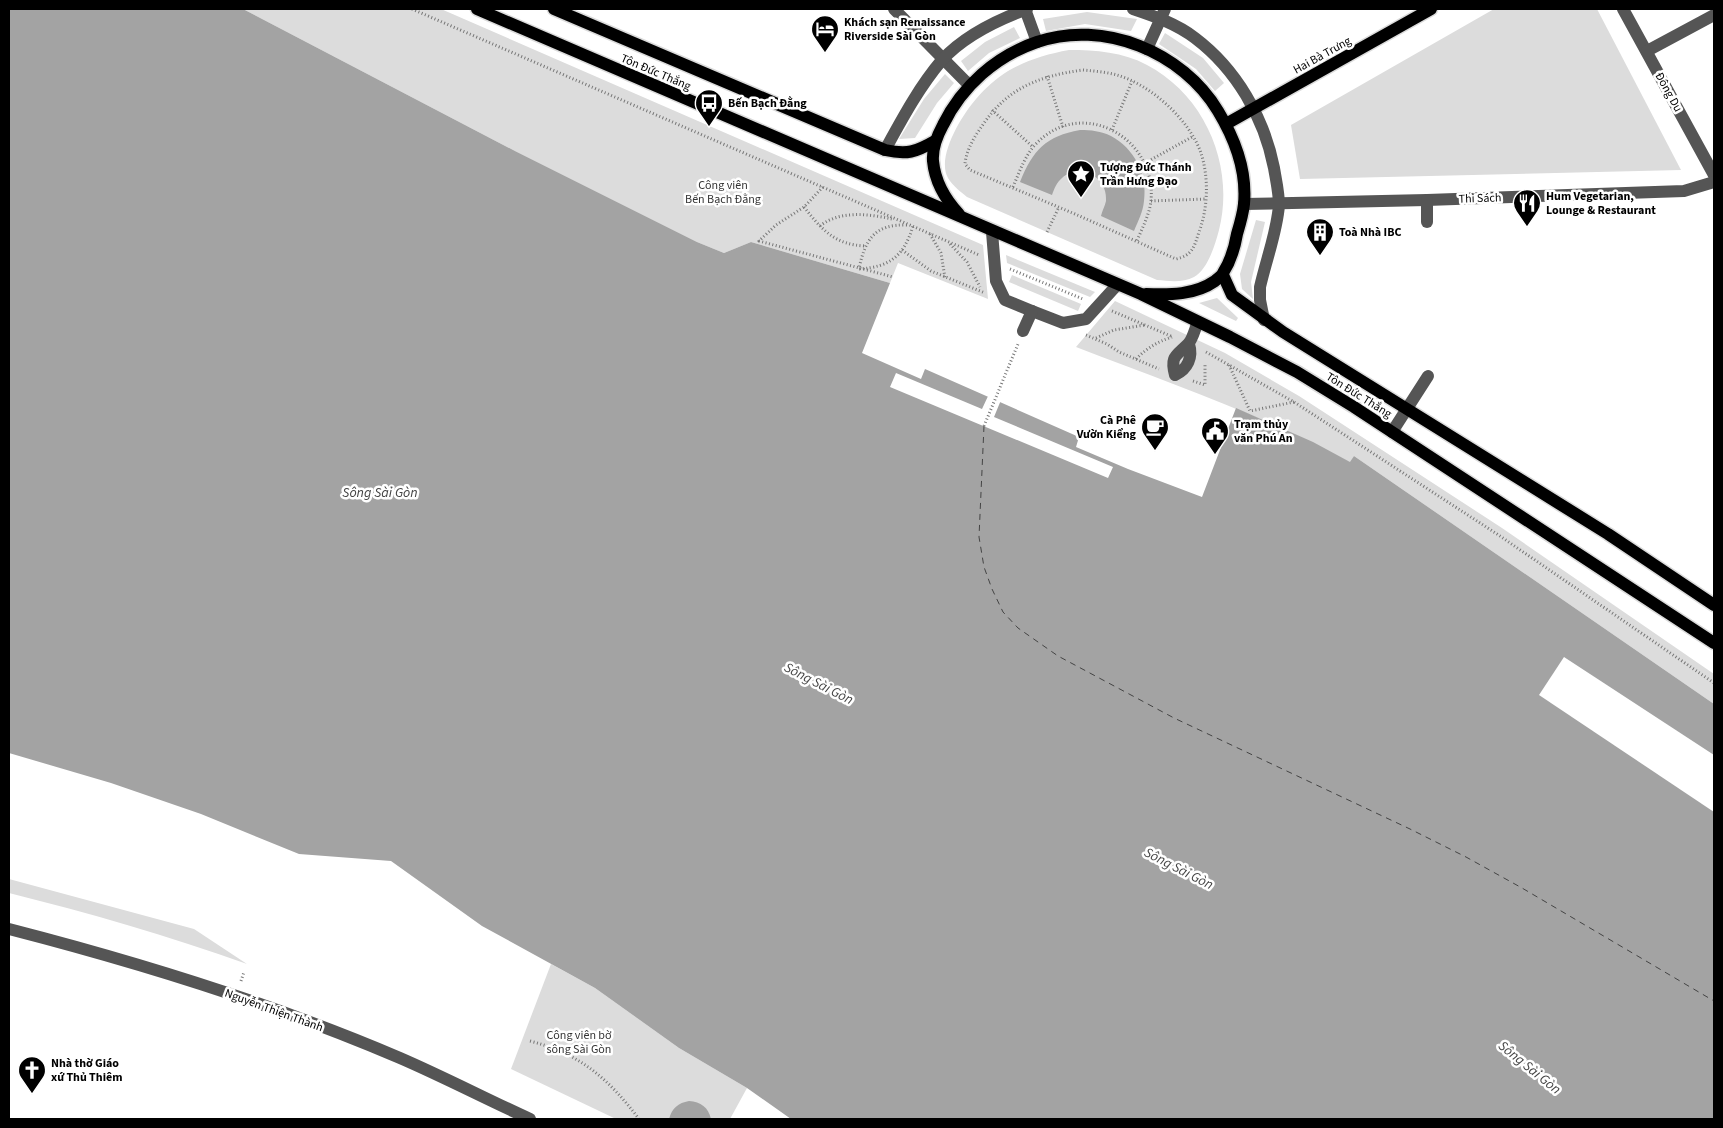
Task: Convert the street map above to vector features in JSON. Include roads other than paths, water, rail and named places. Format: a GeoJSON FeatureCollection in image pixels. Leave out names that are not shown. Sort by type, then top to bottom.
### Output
{"type":"FeatureCollection","features":[{"type":"Feature","properties":{"kind":"main road","name":"Tôn Ðức Thắng"},"geometry":{"type":"LineString","coordinates":[[477,9],[962,218]]}},
{"type":"Feature","properties":{"kind":"main road","name":"Tôn Ðức Thắng"},"geometry":{"type":"LineString","coordinates":[[554,9],[885,150],[901,153],[919,150],[935,141]]}},
{"type":"Feature","properties":{"kind":"main road","name":"Hai Bà Trưng"},"geometry":{"type":"LineString","coordinates":[[1226,124],[1426,10]]}},
{"type":"Feature","properties":{"kind":"main road"},"geometry":{"type":"LineString","coordinates":[[962,218],[949,204],[938,184],[933,160],[935,141],[956,103],[969,85],[989,68],[1005,58],[1037,42],[1058,37],[1077,35],[1099,36],[1125,40],[1147,49],[1170,62],[1193,79],[1212,101],[1226,124],[1236,148],[1243,174],[1244,204],[1236,240],[1223,275],[1209,285],[1188,293],[1167,295],[1141,294]]}},
{"type":"Feature","properties":{"kind":"main road","name":"Tôn Đức Thắng"},"geometry":{"type":"LineString","coordinates":[[962,218],[1141,294],[1297,372],[1714,643]]}},
{"type":"Feature","properties":{"kind":"main road","name":"Tôn Đức Thắng"},"geometry":{"type":"LineString","coordinates":[[1223,275],[1232,295],[1264,320],[1608,534],[1714,605]]}},
{"type":"Feature","properties":{"kind":"street"},"geometry":{"type":"LineString","coordinates":[[894,9],[969,85]]}},
{"type":"Feature","properties":{"kind":"street"},"geometry":{"type":"LineString","coordinates":[[885,150],[919,90],[943,59],[965,41],[992,24],[1026,9],[1037,42]]}},
{"type":"Feature","properties":{"kind":"street"},"geometry":{"type":"LineString","coordinates":[[1133,9],[1163,14],[1195,38],[1222,64],[1254,108],[1266,134],[1277,182],[1279,204],[1260,287],[1260,300],[1264,320]]}},
{"type":"Feature","properties":{"kind":"street","name":"Đông Du"},"geometry":{"type":"LineString","coordinates":[[1624,9],[1714,175]]}},
{"type":"Feature","properties":{"kind":"street"},"geometry":{"type":"LineString","coordinates":[[1147,49],[1163,14]]}},
{"type":"Feature","properties":{"kind":"street"},"geometry":{"type":"LineString","coordinates":[[1647,51],[1714,15]]}},
{"type":"Feature","properties":{"kind":"street","name":"Thi Sách"},"geometry":{"type":"LineString","coordinates":[[1244,204],[1684,191],[1714,182]]}},
{"type":"Feature","properties":{"kind":"street"},"geometry":{"type":"LineString","coordinates":[[1427,200],[1427,222]]}},
{"type":"Feature","properties":{"kind":"street"},"geometry":{"type":"LineString","coordinates":[[992,232],[996,281],[1005,300],[1063,323],[1086,319],[1117,285]]}},
{"type":"Feature","properties":{"kind":"street"},"geometry":{"type":"LineString","coordinates":[[1023,332],[1032,311]]}},
{"type":"Feature","properties":{"kind":"street"},"geometry":{"type":"LineString","coordinates":[[1175,375],[1173,367],[1177,353],[1189,344],[1198,322]]}},
{"type":"Feature","properties":{"kind":"street"},"geometry":{"type":"LineString","coordinates":[[1392,432],[1428,376]]}},
{"type":"Feature","properties":{"kind":"street","name":"Nguyễn Thiện Thành"},"geometry":{"type":"LineString","coordinates":[[9,929],[152,968],[309,1022],[400,1058],[530,1119]]}},
{"type":"Feature","properties":{"kind":"water","name":"Sông Sài Gòn"},"geometry":{"type":"Polygon","coordinates":[[[9,9],[243,9],[515,151],[697,242],[724,253],[751,242],[890,283],[862,353],[921,379],[925,369],[1079,437],[1076,447],[1202,497],[1236,408],[1313,442],[1350,462],[1354,456],[1714,704],[1714,1119],[791,1119],[747,1088],[679,1048],[595,988],[482,926],[391,861],[299,854],[201,814],[111,783],[9,753],[9,9]]]}},
{"type":"Feature","properties":{"kind":"water"},"geometry":{"type":"Polygon","coordinates":[[[1080,130],[1096,131],[1111,136],[1133,155],[1138,163],[1145,191],[1143,209],[1134,231],[1101,216],[1106,201],[1105,192],[1098,179],[1092,174],[1077,171],[1069,173],[1062,178],[1052,195],[1020,182],[1030,161],[1042,146],[1058,136],[1080,130]]]}},
{"type":"Feature","properties":{"kind":"water"},"geometry":{"type":"Polygon","coordinates":[[[689,1101],[703,1106],[708,1111],[711,1119],[669,1119],[676,1107],[689,1101]]]}},
{"type":"Feature","properties":{"kind":"place","name":"Khách sạn Renaissance Riverside Sài Gòn"},"geometry":{"type":"Point","coordinates":[825,53]}},
{"type":"Feature","properties":{"kind":"place","name":"Bến Bạch Đằng"},"geometry":{"type":"Point","coordinates":[709,127]}},
{"type":"Feature","properties":{"kind":"place","name":"Tượng Đức Thánh Trần Hưng Đạo"},"geometry":{"type":"Point","coordinates":[1081,198]}},
{"type":"Feature","properties":{"kind":"place","name":"Hum Vegetarian, Lounge & Restaurant"},"geometry":{"type":"Point","coordinates":[1527,227]}},
{"type":"Feature","properties":{"kind":"place","name":"Toà Nhà IBC"},"geometry":{"type":"Point","coordinates":[1320,256]}},
{"type":"Feature","properties":{"kind":"place","name":"Cà Phê Vườn Kiểng"},"geometry":{"type":"Point","coordinates":[1155,451]}},
{"type":"Feature","properties":{"kind":"place","name":"Trạm thủy văn Phú An"},"geometry":{"type":"Point","coordinates":[1215,455]}},
{"type":"Feature","properties":{"kind":"place","name":"Nhà thờ Giáo xứ Thủ Thiêm"},"geometry":{"type":"Point","coordinates":[32,1094]}},
{"type":"Feature","properties":{"kind":"park label","name":"Công viên Bến Bạch Đằng"},"geometry":{"type":"Point","coordinates":[723,192]}},
{"type":"Feature","properties":{"kind":"park label","name":"Công viên bờ sông Sài Gòn"},"geometry":{"type":"Point","coordinates":[579,1042]}}]}
